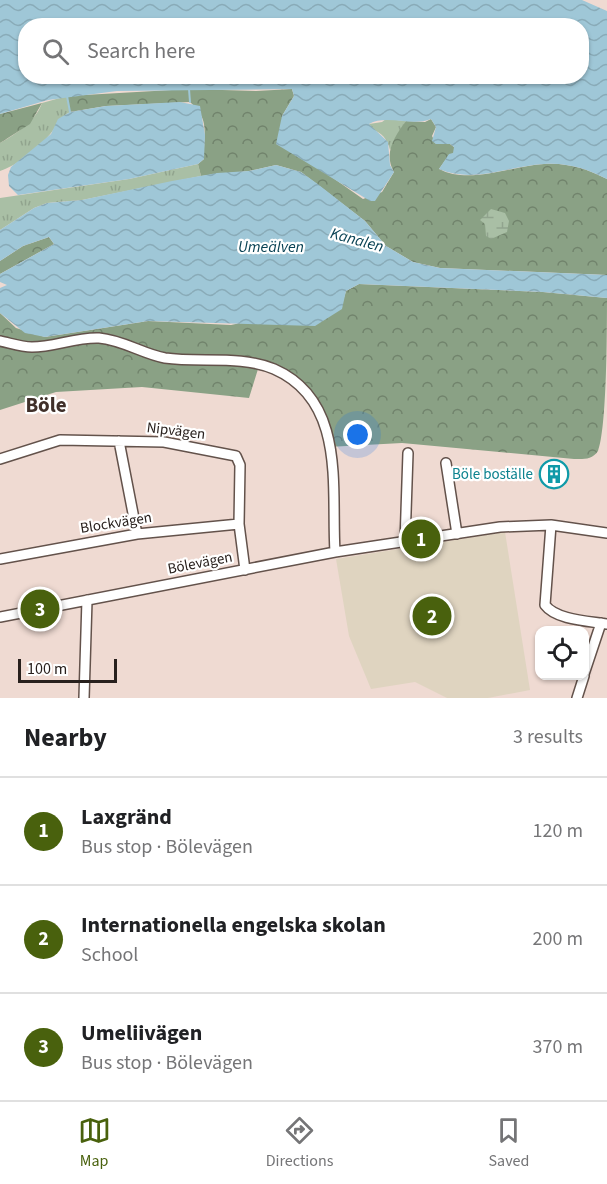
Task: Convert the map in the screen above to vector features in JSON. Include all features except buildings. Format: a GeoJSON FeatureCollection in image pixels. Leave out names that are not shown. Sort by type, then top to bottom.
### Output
{"type":"FeatureCollection","features":[{"type":"Feature","properties":{"kind":"street"},"geometry":{"type":"LineString","coordinates":[[0,341],[32,347],[98,338],[112,340],[164,357],[224,361],[274,369],[307,393],[323,418],[328,435],[333,475],[335,552]]}},
{"type":"Feature","properties":{"kind":"street","name":"Nipvägen"},"geometry":{"type":"LineString","coordinates":[[0,459],[60,440],[164,442],[236,456],[240,465],[239,524],[245,570]]}},
{"type":"Feature","properties":{"kind":"street"},"geometry":{"type":"LineString","coordinates":[[119,441],[137,534]]}},
{"type":"Feature","properties":{"kind":"street"},"geometry":{"type":"LineString","coordinates":[[405,542],[408,453]]}},
{"type":"Feature","properties":{"kind":"street"},"geometry":{"type":"LineString","coordinates":[[446,463],[457,534]]}},
{"type":"Feature","properties":{"kind":"street","name":"Blockvägen"},"geometry":{"type":"LineString","coordinates":[[0,559],[137,534],[239,524]]}},
{"type":"Feature","properties":{"kind":"street"},"geometry":{"type":"LineString","coordinates":[[551,525],[545,605],[549,610],[558,614],[604,624],[589,662]]}},
{"type":"Feature","properties":{"kind":"street","name":"Bölevägen"},"geometry":{"type":"LineString","coordinates":[[0,617],[335,552],[500,527],[551,525],[607,533]]}},
{"type":"Feature","properties":{"kind":"street"},"geometry":{"type":"LineString","coordinates":[[84,698],[87,600]]}},
{"type":"Feature","properties":{"kind":"street"},"geometry":{"type":"LineString","coordinates":[[577,698],[582,680]]}},
{"type":"Feature","properties":{"kind":"shaded area"},"geometry":{"type":"Polygon","coordinates":[[[505,532],[530,690],[488,698],[447,698],[415,682],[371,689],[349,636],[336,559],[505,532]]]}},
{"type":"Feature","properties":{"kind":"green space"},"geometry":{"type":"Polygon","coordinates":[[[189,89],[256,91],[292,89],[294,96],[282,116],[316,166],[363,199],[382,192],[394,172],[390,151],[394,139],[406,121],[425,122],[431,119],[436,127],[432,136],[436,144],[450,144],[454,147],[454,153],[449,155],[439,169],[451,173],[477,175],[532,165],[560,164],[585,169],[600,175],[607,179],[607,275],[440,268],[413,262],[386,246],[365,221],[301,172],[276,165],[249,171],[201,176],[198,164],[204,159],[203,121],[197,109],[190,102],[106,106],[70,112],[67,96],[189,89]]]}},
{"type":"Feature","properties":{"kind":"green space"},"geometry":{"type":"Polygon","coordinates":[[[67,96],[70,112],[34,150],[14,165],[0,171],[0,143],[30,121],[42,103],[67,96]]]}},
{"type":"Feature","properties":{"kind":"green space"},"geometry":{"type":"Polygon","coordinates":[[[42,103],[30,124],[0,143],[0,114],[42,103]]]}},
{"type":"Feature","properties":{"kind":"green space"},"geometry":{"type":"Polygon","coordinates":[[[386,119],[406,121],[390,150],[384,136],[371,129],[369,124],[386,119]]]}},
{"type":"Feature","properties":{"kind":"green space"},"geometry":{"type":"Polygon","coordinates":[[[198,164],[201,176],[82,200],[47,203],[34,208],[0,230],[0,198],[129,179],[198,164]]]}},
{"type":"Feature","properties":{"kind":"green space"},"geometry":{"type":"Polygon","coordinates":[[[491,209],[505,213],[509,221],[507,232],[491,239],[486,236],[485,224],[480,220],[491,209]]]}},
{"type":"Feature","properties":{"kind":"green space"},"geometry":{"type":"Polygon","coordinates":[[[49,237],[54,244],[0,274],[0,261],[23,246],[49,237]]]}},
{"type":"Feature","properties":{"kind":"green space"},"geometry":{"type":"Polygon","coordinates":[[[359,284],[543,292],[607,298],[605,401],[601,439],[596,454],[584,459],[574,459],[402,443],[328,447],[318,414],[305,396],[283,379],[258,369],[249,398],[142,387],[56,392],[0,410],[0,313],[16,328],[45,337],[148,321],[231,325],[343,301],[346,291],[359,284]]]}},
{"type":"Feature","properties":{"kind":"water"},"geometry":{"type":"Polygon","coordinates":[[[0,0],[582,0],[607,11],[607,179],[577,167],[560,164],[531,165],[478,175],[452,173],[439,169],[449,154],[453,153],[454,147],[450,144],[436,144],[432,141],[436,127],[431,119],[416,122],[383,120],[369,124],[388,142],[390,165],[394,172],[375,201],[370,201],[276,144],[282,116],[294,96],[292,89],[117,91],[48,100],[0,114],[0,0]]]}},
{"type":"Feature","properties":{"kind":"water"},"geometry":{"type":"Polygon","coordinates":[[[180,102],[200,106],[205,135],[204,159],[198,164],[129,179],[18,195],[9,186],[8,175],[11,167],[51,134],[58,119],[70,112],[106,106],[180,102]]]}},
{"type":"Feature","properties":{"kind":"water","name":"Umeälven"},"geometry":{"type":"Polygon","coordinates":[[[276,165],[301,172],[365,221],[386,246],[413,262],[440,268],[607,275],[607,298],[543,292],[359,284],[346,291],[342,309],[315,326],[148,321],[45,337],[25,333],[0,313],[0,288],[7,285],[0,282],[0,274],[54,244],[49,237],[23,246],[0,261],[0,230],[34,208],[47,203],[82,200],[172,181],[217,173],[249,171],[276,165]]]}},
{"type":"Feature","properties":{"kind":"waterway"},"geometry":{"type":"LineString","coordinates":[[189,89],[190,102]]}},
{"type":"Feature","properties":{"kind":"waterway"},"geometry":{"type":"LineString","coordinates":[[67,96],[70,112]]}},
{"type":"Feature","properties":{"kind":"place","name":"Böle boställe"},"geometry":{"type":"Point","coordinates":[554,474]}},
{"type":"Feature","properties":{"kind":"place","name":"Laxgränd"},"geometry":{"type":"Point","coordinates":[421,539]}},
{"type":"Feature","properties":{"kind":"place","name":"Umeliivägen"},"geometry":{"type":"Point","coordinates":[40,609]}},
{"type":"Feature","properties":{"kind":"place","name":"Internationella engelska skolan"},"geometry":{"type":"Point","coordinates":[432,616]}},
{"type":"Feature","properties":{"kind":"district","name":"Böle"},"geometry":{"type":"Point","coordinates":[46,405]}},
{"type":"Feature","properties":{"kind":"water label","name":"Kanalen"},"geometry":{"type":"Point","coordinates":[357,240]}}]}
